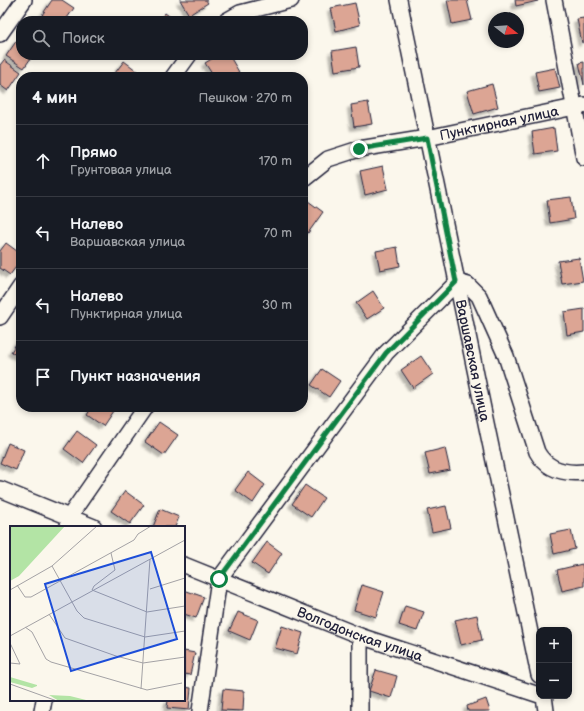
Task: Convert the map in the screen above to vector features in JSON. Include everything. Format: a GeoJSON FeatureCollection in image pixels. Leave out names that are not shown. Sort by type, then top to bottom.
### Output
{"type":"FeatureCollection","features":[{"type":"Feature","properties":{"kind":"street"},"geometry":{"type":"LineString","coordinates":[[0,34],[24,0]]}},
{"type":"Feature","properties":{"kind":"street"},"geometry":{"type":"LineString","coordinates":[[235,16],[240,13],[291,0]]}},
{"type":"Feature","properties":{"kind":"street","name":"Варшавская улица"},"geometry":{"type":"LineString","coordinates":[[399,0],[456,282],[537,663]]}},
{"type":"Feature","properties":{"kind":"street"},"geometry":{"type":"LineString","coordinates":[[554,0],[579,107],[584,158]]}},
{"type":"Feature","properties":{"kind":"street"},"geometry":{"type":"LineString","coordinates":[[177,72],[185,60]]}},
{"type":"Feature","properties":{"kind":"street","name":"Пунктирная улица"},"geometry":{"type":"LineString","coordinates":[[308,175],[328,160],[359,149],[427,138],[579,107]]}},
{"type":"Feature","properties":{"kind":"street"},"geometry":{"type":"LineString","coordinates":[[200,711],[219,579],[386,353],[456,282],[468,285],[479,296],[506,356],[537,452],[542,460],[548,466],[556,470],[574,473],[584,472]]}},
{"type":"Feature","properties":{"kind":"street"},"geometry":{"type":"LineString","coordinates":[[0,317],[16,293]]}},
{"type":"Feature","properties":{"kind":"street"},"geometry":{"type":"LineString","coordinates":[[68,522],[142,412]]}},
{"type":"Feature","properties":{"kind":"street"},"geometry":{"type":"LineString","coordinates":[[0,489],[68,522],[89,526]]}},
{"type":"Feature","properties":{"kind":"street","name":"Волгодонская улица"},"geometry":{"type":"LineString","coordinates":[[185,564],[360,636],[536,694]]}},
{"type":"Feature","properties":{"kind":"street"},"geometry":{"type":"LineString","coordinates":[[360,636],[360,711]]}},
{"type":"Feature","properties":{"kind":"street"},"geometry":{"type":"LineString","coordinates":[[544,699],[546,711]]}},
{"type":"Feature","properties":{"kind":"street"},"geometry":{"type":"LineString","coordinates":[[42,711],[44,701]]}},
{"type":"Feature","properties":{"kind":"building"},"geometry":{"type":"Polygon","coordinates":[[[52,0],[62,0],[74,8],[68,16],[42,15],[52,0]]]}},
{"type":"Feature","properties":{"kind":"building"},"geometry":{"type":"Polygon","coordinates":[[[180,0],[206,0],[208,3],[189,15],[180,0]]]}},
{"type":"Feature","properties":{"kind":"building"},"geometry":{"type":"Polygon","coordinates":[[[447,0],[467,0],[472,20],[452,24],[447,0]]]}},
{"type":"Feature","properties":{"kind":"building"},"geometry":{"type":"Polygon","coordinates":[[[515,0],[538,0],[538,1],[516,6],[515,0]]]}},
{"type":"Feature","properties":{"kind":"building"},"geometry":{"type":"Polygon","coordinates":[[[355,3],[360,25],[336,31],[331,8],[355,3]]]}},
{"type":"Feature","properties":{"kind":"building"},"geometry":{"type":"Polygon","coordinates":[[[584,18],[584,42],[582,43],[577,19],[584,18]]]}},
{"type":"Feature","properties":{"kind":"building"},"geometry":{"type":"Polygon","coordinates":[[[16,41],[16,60],[30,60],[24,68],[6,56],[16,41]]]}},
{"type":"Feature","properties":{"kind":"building"},"geometry":{"type":"Polygon","coordinates":[[[356,47],[359,67],[335,71],[332,51],[356,47]]]}},
{"type":"Feature","properties":{"kind":"building"},"geometry":{"type":"Polygon","coordinates":[[[4,60],[21,72],[16,72],[16,79],[8,91],[0,85],[0,65],[4,60]]]}},
{"type":"Feature","properties":{"kind":"building"},"geometry":{"type":"Polygon","coordinates":[[[210,60],[232,60],[239,72],[211,72],[205,63],[210,60]]]}},
{"type":"Feature","properties":{"kind":"building"},"geometry":{"type":"Polygon","coordinates":[[[124,61],[139,72],[116,72],[124,61]]]}},
{"type":"Feature","properties":{"kind":"building"},"geometry":{"type":"Polygon","coordinates":[[[584,62],[584,85],[579,63],[584,62]]]}},
{"type":"Feature","properties":{"kind":"building"},"geometry":{"type":"Polygon","coordinates":[[[555,68],[560,88],[539,92],[535,72],[555,68]]]}},
{"type":"Feature","properties":{"kind":"building"},"geometry":{"type":"Polygon","coordinates":[[[492,84],[498,107],[474,114],[467,91],[492,84]]]}},
{"type":"Feature","properties":{"kind":"building"},"geometry":{"type":"Polygon","coordinates":[[[368,102],[372,124],[354,127],[351,105],[368,102]]]}},
{"type":"Feature","properties":{"kind":"building"},"geometry":{"type":"Polygon","coordinates":[[[554,128],[557,151],[535,154],[532,132],[554,128]]]}},
{"type":"Feature","properties":{"kind":"building"},"geometry":{"type":"Polygon","coordinates":[[[383,166],[388,189],[365,195],[360,171],[383,166]]]}},
{"type":"Feature","properties":{"kind":"building"},"geometry":{"type":"Polygon","coordinates":[[[571,197],[574,219],[550,223],[547,200],[571,197]]]}},
{"type":"Feature","properties":{"kind":"building"},"geometry":{"type":"Polygon","coordinates":[[[308,201],[323,212],[308,233],[308,201]]]}},
{"type":"Feature","properties":{"kind":"building"},"geometry":{"type":"Polygon","coordinates":[[[6,243],[16,250],[16,267],[10,275],[0,268],[0,251],[6,243]]]}},
{"type":"Feature","properties":{"kind":"building"},"geometry":{"type":"Polygon","coordinates":[[[397,247],[400,266],[380,270],[376,251],[397,247]]]}},
{"type":"Feature","properties":{"kind":"building"},"geometry":{"type":"Polygon","coordinates":[[[579,258],[583,281],[562,284],[558,261],[579,258]]]}},
{"type":"Feature","properties":{"kind":"building"},"geometry":{"type":"Polygon","coordinates":[[[373,291],[384,308],[367,319],[356,303],[373,291]]]}},
{"type":"Feature","properties":{"kind":"building"},"geometry":{"type":"Polygon","coordinates":[[[584,309],[584,332],[567,335],[564,312],[584,309]]]}},
{"type":"Feature","properties":{"kind":"building"},"geometry":{"type":"Polygon","coordinates":[[[16,344],[16,355],[11,352],[16,344]]]}},
{"type":"Feature","properties":{"kind":"building"},"geometry":{"type":"Polygon","coordinates":[[[421,356],[433,374],[413,388],[401,370],[421,356]]]}},
{"type":"Feature","properties":{"kind":"building"},"geometry":{"type":"Polygon","coordinates":[[[322,369],[340,381],[329,397],[311,385],[322,369]]]}},
{"type":"Feature","properties":{"kind":"building"},"geometry":{"type":"Polygon","coordinates":[[[89,412],[112,412],[103,426],[87,415],[89,412]]]}},
{"type":"Feature","properties":{"kind":"building"},"geometry":{"type":"Polygon","coordinates":[[[159,422],[178,435],[164,455],[145,442],[159,422]]]}},
{"type":"Feature","properties":{"kind":"building"},"geometry":{"type":"Polygon","coordinates":[[[77,431],[96,445],[83,463],[64,449],[77,431]]]}},
{"type":"Feature","properties":{"kind":"building"},"geometry":{"type":"Polygon","coordinates":[[[8,443],[24,450],[16,470],[0,463],[8,443]]]}},
{"type":"Feature","properties":{"kind":"building"},"geometry":{"type":"Polygon","coordinates":[[[445,448],[450,470],[430,474],[425,453],[445,448]]]}},
{"type":"Feature","properties":{"kind":"building"},"geometry":{"type":"Polygon","coordinates":[[[248,472],[265,485],[253,503],[235,490],[248,472]]]}},
{"type":"Feature","properties":{"kind":"building"},"geometry":{"type":"Polygon","coordinates":[[[305,485],[324,498],[311,517],[292,504],[305,485]]]}},
{"type":"Feature","properties":{"kind":"building"},"geometry":{"type":"Polygon","coordinates":[[[125,491],[144,505],[130,524],[111,511],[125,491]]]}},
{"type":"Feature","properties":{"kind":"building"},"geometry":{"type":"Polygon","coordinates":[[[446,506],[451,528],[432,532],[427,510],[446,506]]]}},
{"type":"Feature","properties":{"kind":"building"},"geometry":{"type":"Polygon","coordinates":[[[160,509],[179,517],[175,526],[153,526],[160,509]]]}},
{"type":"Feature","properties":{"kind":"building"},"geometry":{"type":"Polygon","coordinates":[[[571,530],[575,549],[554,554],[550,534],[571,530]]]}},
{"type":"Feature","properties":{"kind":"building"},"geometry":{"type":"Polygon","coordinates":[[[267,542],[282,553],[268,574],[252,563],[267,542]]]}},
{"type":"Feature","properties":{"kind":"building"},"geometry":{"type":"Polygon","coordinates":[[[582,564],[584,586],[562,591],[557,570],[582,564]]]}},
{"type":"Feature","properties":{"kind":"building"},"geometry":{"type":"Polygon","coordinates":[[[362,585],[384,592],[376,617],[354,610],[362,585]]]}},
{"type":"Feature","properties":{"kind":"building"},"geometry":{"type":"Polygon","coordinates":[[[185,590],[204,597],[196,618],[185,614],[185,590]]]}},
{"type":"Feature","properties":{"kind":"building"},"geometry":{"type":"Polygon","coordinates":[[[405,606],[424,612],[417,631],[399,625],[405,606]]]}},
{"type":"Feature","properties":{"kind":"building"},"geometry":{"type":"Polygon","coordinates":[[[238,612],[258,620],[250,640],[229,631],[238,612]]]}},
{"type":"Feature","properties":{"kind":"building"},"geometry":{"type":"Polygon","coordinates":[[[477,615],[482,640],[461,645],[455,620],[477,615]]]}},
{"type":"Feature","properties":{"kind":"building"},"geometry":{"type":"Polygon","coordinates":[[[282,626],[303,633],[297,654],[275,648],[282,626]]]}},
{"type":"Feature","properties":{"kind":"building"},"geometry":{"type":"Polygon","coordinates":[[[185,651],[195,653],[190,675],[185,674],[185,651]]]}},
{"type":"Feature","properties":{"kind":"building"},"geometry":{"type":"Polygon","coordinates":[[[376,670],[397,676],[391,698],[369,691],[376,670]]]}},
{"type":"Feature","properties":{"kind":"building"},"geometry":{"type":"Polygon","coordinates":[[[185,687],[191,688],[189,710],[167,708],[168,701],[185,701],[185,687]]]}},
{"type":"Feature","properties":{"kind":"building"},"geometry":{"type":"Polygon","coordinates":[[[223,689],[244,691],[243,711],[221,710],[223,689]]]}},
{"type":"Feature","properties":{"kind":"building"},"geometry":{"type":"Polygon","coordinates":[[[486,699],[490,711],[468,711],[467,706],[486,699]]]}},
{"type":"Feature","properties":{"kind":"route"},"geometry":{"type":"LineString","coordinates":[[219,579],[386,353],[456,282],[427,138],[359,149]]}}]}
